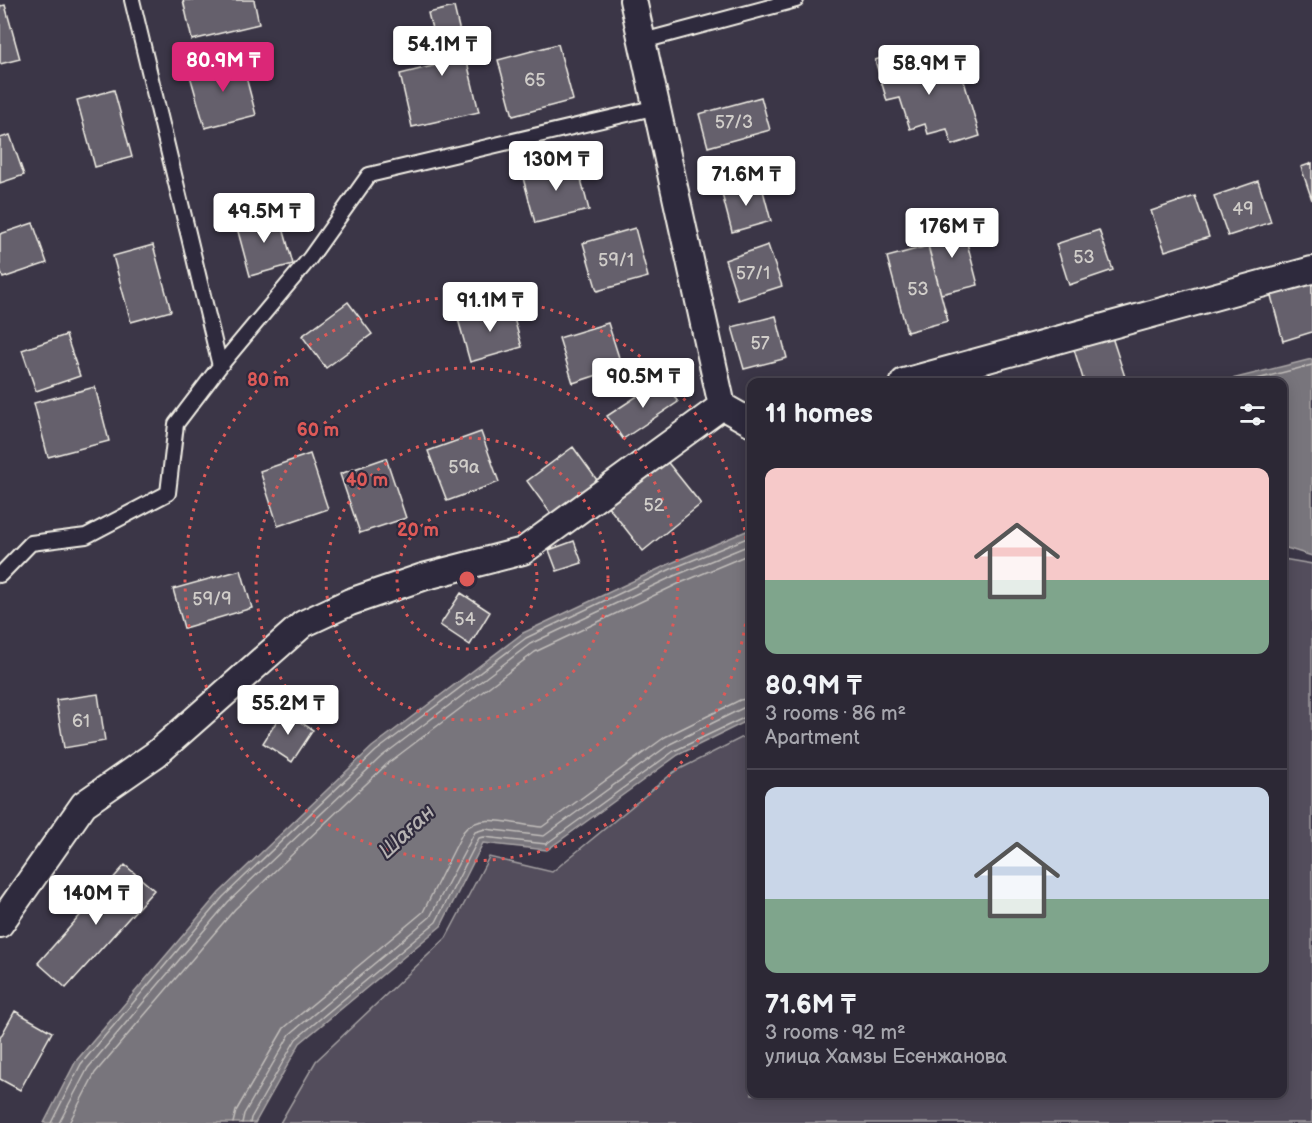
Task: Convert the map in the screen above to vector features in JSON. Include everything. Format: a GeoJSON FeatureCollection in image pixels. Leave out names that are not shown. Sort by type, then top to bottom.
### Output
{"type":"FeatureCollection","features":[{"type":"Feature","properties":{"kind":"street"},"geometry":{"type":"LineString","coordinates":[[633,0],[722,406],[747,420]]}},
{"type":"Feature","properties":{"kind":"street"},"geometry":{"type":"LineString","coordinates":[[917,378],[1312,270]]}},
{"type":"Feature","properties":{"kind":"street"},"geometry":{"type":"LineString","coordinates":[[0,924],[84,804],[156,754],[303,624],[350,602],[423,576],[523,551],[722,406]]}},
{"type":"Feature","properties":{"kind":"lane"},"geometry":{"type":"LineString","coordinates":[[132,0],[220,366]]}},
{"type":"Feature","properties":{"kind":"lane"},"geometry":{"type":"LineString","coordinates":[[643,41],[796,0]]}},
{"type":"Feature","properties":{"kind":"lane"},"geometry":{"type":"LineString","coordinates":[[0,575],[31,543],[86,536],[168,493],[176,424],[220,366],[310,258],[369,175],[657,107]]}},
{"type":"Feature","properties":{"kind":"shaded area"},"geometry":{"type":"Polygon","coordinates":[[[1287,560],[1312,564],[1312,1123],[280,1123],[316,1061],[446,938],[489,857],[552,872],[674,772],[747,735],[747,1098],[1287,1098],[1287,560]]]}},
{"type":"Feature","properties":{"kind":"water"},"geometry":{"type":"Polygon","coordinates":[[[1312,359],[1312,556],[1287,548],[1287,378],[1236,378],[1312,359]]]}},
{"type":"Feature","properties":{"kind":"water","name":"Шаған"},"geometry":{"type":"Polygon","coordinates":[[[747,531],[747,721],[678,755],[547,850],[483,843],[441,926],[300,1043],[255,1123],[44,1123],[76,1061],[219,893],[372,747],[523,633],[669,564],[747,531]]]}},
{"type":"Feature","properties":{"kind":"building"},"geometry":{"type":"Polygon","coordinates":[[[183,0],[254,0],[259,24],[192,40],[183,0]]]}},
{"type":"Feature","properties":{"kind":"building"},"geometry":{"type":"Polygon","coordinates":[[[5,5],[20,59],[0,64],[0,6],[5,5]]]}},
{"type":"Feature","properties":{"kind":"building"},"geometry":{"type":"Polygon","coordinates":[[[454,7],[479,112],[412,127],[400,74],[441,64],[428,13],[454,7]]]}},
{"type":"Feature","properties":{"kind":"building"},"geometry":{"type":"Polygon","coordinates":[[[558,44],[573,100],[513,116],[498,60],[558,44]]]}},
{"type":"Feature","properties":{"kind":"building"},"geometry":{"type":"Polygon","coordinates":[[[907,50],[911,63],[935,56],[941,77],[961,71],[980,136],[952,145],[947,129],[928,134],[925,124],[910,129],[900,98],[887,101],[875,60],[907,50]]]}},
{"type":"Feature","properties":{"kind":"building"},"geometry":{"type":"Polygon","coordinates":[[[241,58],[256,115],[205,128],[189,72],[241,58]]]}},
{"type":"Feature","properties":{"kind":"building"},"geometry":{"type":"Polygon","coordinates":[[[114,90],[132,157],[95,167],[77,100],[114,90]]]}},
{"type":"Feature","properties":{"kind":"building"},"geometry":{"type":"Polygon","coordinates":[[[761,97],[770,130],[708,147],[699,114],[761,97]]]}},
{"type":"Feature","properties":{"kind":"building"},"geometry":{"type":"Polygon","coordinates":[[[10,135],[24,175],[0,183],[0,138],[10,135]]]}},
{"type":"Feature","properties":{"kind":"building"},"geometry":{"type":"Polygon","coordinates":[[[576,160],[589,210],[535,223],[522,174],[576,160]]]}},
{"type":"Feature","properties":{"kind":"building"},"geometry":{"type":"Polygon","coordinates":[[[1312,163],[1312,200],[1301,167],[1312,163]]]}},
{"type":"Feature","properties":{"kind":"building"},"geometry":{"type":"Polygon","coordinates":[[[1258,181],[1271,222],[1228,236],[1214,196],[1258,181]]]}},
{"type":"Feature","properties":{"kind":"building"},"geometry":{"type":"Polygon","coordinates":[[[761,183],[771,221],[732,232],[722,194],[761,183]]]}},
{"type":"Feature","properties":{"kind":"building"},"geometry":{"type":"Polygon","coordinates":[[[1195,196],[1209,237],[1165,251],[1151,211],[1195,196]]]}},
{"type":"Feature","properties":{"kind":"building"},"geometry":{"type":"Polygon","coordinates":[[[279,213],[293,264],[250,276],[236,224],[279,213]]]}},
{"type":"Feature","properties":{"kind":"building"},"geometry":{"type":"Polygon","coordinates":[[[33,223],[47,263],[3,278],[0,269],[0,234],[33,223]]]}},
{"type":"Feature","properties":{"kind":"building"},"geometry":{"type":"Polygon","coordinates":[[[962,224],[978,285],[941,294],[925,234],[962,224]]]}},
{"type":"Feature","properties":{"kind":"building"},"geometry":{"type":"Polygon","coordinates":[[[635,228],[648,277],[597,291],[583,243],[635,228]]]}},
{"type":"Feature","properties":{"kind":"building"},"geometry":{"type":"Polygon","coordinates":[[[1099,230],[1113,270],[1069,285],[1056,244],[1099,230]]]}},
{"type":"Feature","properties":{"kind":"building"},"geometry":{"type":"Polygon","coordinates":[[[153,245],[171,311],[131,322],[113,256],[153,245]]]}},
{"type":"Feature","properties":{"kind":"building"},"geometry":{"type":"Polygon","coordinates":[[[768,245],[782,286],[738,300],[725,260],[768,245]]]}},
{"type":"Feature","properties":{"kind":"building"},"geometry":{"type":"Polygon","coordinates":[[[928,246],[948,321],[907,332],[887,257],[928,246]]]}},
{"type":"Feature","properties":{"kind":"building"},"geometry":{"type":"Polygon","coordinates":[[[1312,280],[1312,332],[1283,341],[1270,292],[1312,280]]]}},
{"type":"Feature","properties":{"kind":"building"},"geometry":{"type":"Polygon","coordinates":[[[348,302],[372,334],[326,368],[302,336],[348,302]]]}},
{"type":"Feature","properties":{"kind":"building"},"geometry":{"type":"Polygon","coordinates":[[[510,304],[522,347],[470,362],[458,319],[510,304]]]}},
{"type":"Feature","properties":{"kind":"building"},"geometry":{"type":"Polygon","coordinates":[[[776,316],[787,358],[744,369],[732,327],[776,316]]]}},
{"type":"Feature","properties":{"kind":"building"},"geometry":{"type":"Polygon","coordinates":[[[608,323],[622,367],[573,383],[559,338],[608,323]]]}},
{"type":"Feature","properties":{"kind":"building"},"geometry":{"type":"Polygon","coordinates":[[[1111,334],[1125,377],[1083,378],[1073,346],[1111,334]]]}},
{"type":"Feature","properties":{"kind":"building"},"geometry":{"type":"Polygon","coordinates":[[[66,335],[80,376],[36,391],[22,350],[66,335]]]}},
{"type":"Feature","properties":{"kind":"building"},"geometry":{"type":"Polygon","coordinates":[[[663,379],[678,402],[623,439],[607,416],[663,379]]]}},
{"type":"Feature","properties":{"kind":"building"},"geometry":{"type":"Polygon","coordinates":[[[95,387],[109,441],[48,457],[34,403],[95,387]]]}},
{"type":"Feature","properties":{"kind":"building"},"geometry":{"type":"Polygon","coordinates":[[[481,432],[499,482],[447,501],[428,451],[481,432]]]}},
{"type":"Feature","properties":{"kind":"building"},"geometry":{"type":"Polygon","coordinates":[[[573,447],[597,480],[551,514],[527,481],[573,447]]]}},
{"type":"Feature","properties":{"kind":"building"},"geometry":{"type":"Polygon","coordinates":[[[310,454],[328,509],[278,526],[260,471],[310,454]]]}},
{"type":"Feature","properties":{"kind":"building"},"geometry":{"type":"Polygon","coordinates":[[[386,458],[406,518],[360,533],[340,474],[386,458]]]}},
{"type":"Feature","properties":{"kind":"building"},"geometry":{"type":"Polygon","coordinates":[[[665,459],[701,504],[643,551],[607,505],[665,459]]]}},
{"type":"Feature","properties":{"kind":"building"},"geometry":{"type":"Polygon","coordinates":[[[574,541],[582,563],[557,571],[549,550],[574,541]]]}},
{"type":"Feature","properties":{"kind":"building"},"geometry":{"type":"Polygon","coordinates":[[[241,570],[252,608],[184,628],[173,589],[241,570]]]}},
{"type":"Feature","properties":{"kind":"building"},"geometry":{"type":"Polygon","coordinates":[[[461,593],[490,612],[470,645],[440,625],[461,593]]]}},
{"type":"Feature","properties":{"kind":"building"},"geometry":{"type":"Polygon","coordinates":[[[98,694],[105,741],[64,748],[56,700],[98,694]]]}},
{"type":"Feature","properties":{"kind":"building"},"geometry":{"type":"Polygon","coordinates":[[[283,711],[313,730],[292,762],[263,743],[283,711]]]}},
{"type":"Feature","properties":{"kind":"building"},"geometry":{"type":"Polygon","coordinates":[[[125,865],[154,890],[66,988],[38,963],[125,865]]]}},
{"type":"Feature","properties":{"kind":"building"},"geometry":{"type":"Polygon","coordinates":[[[15,1011],[52,1032],[20,1090],[0,1079],[0,1038],[15,1011]]]}}]}
